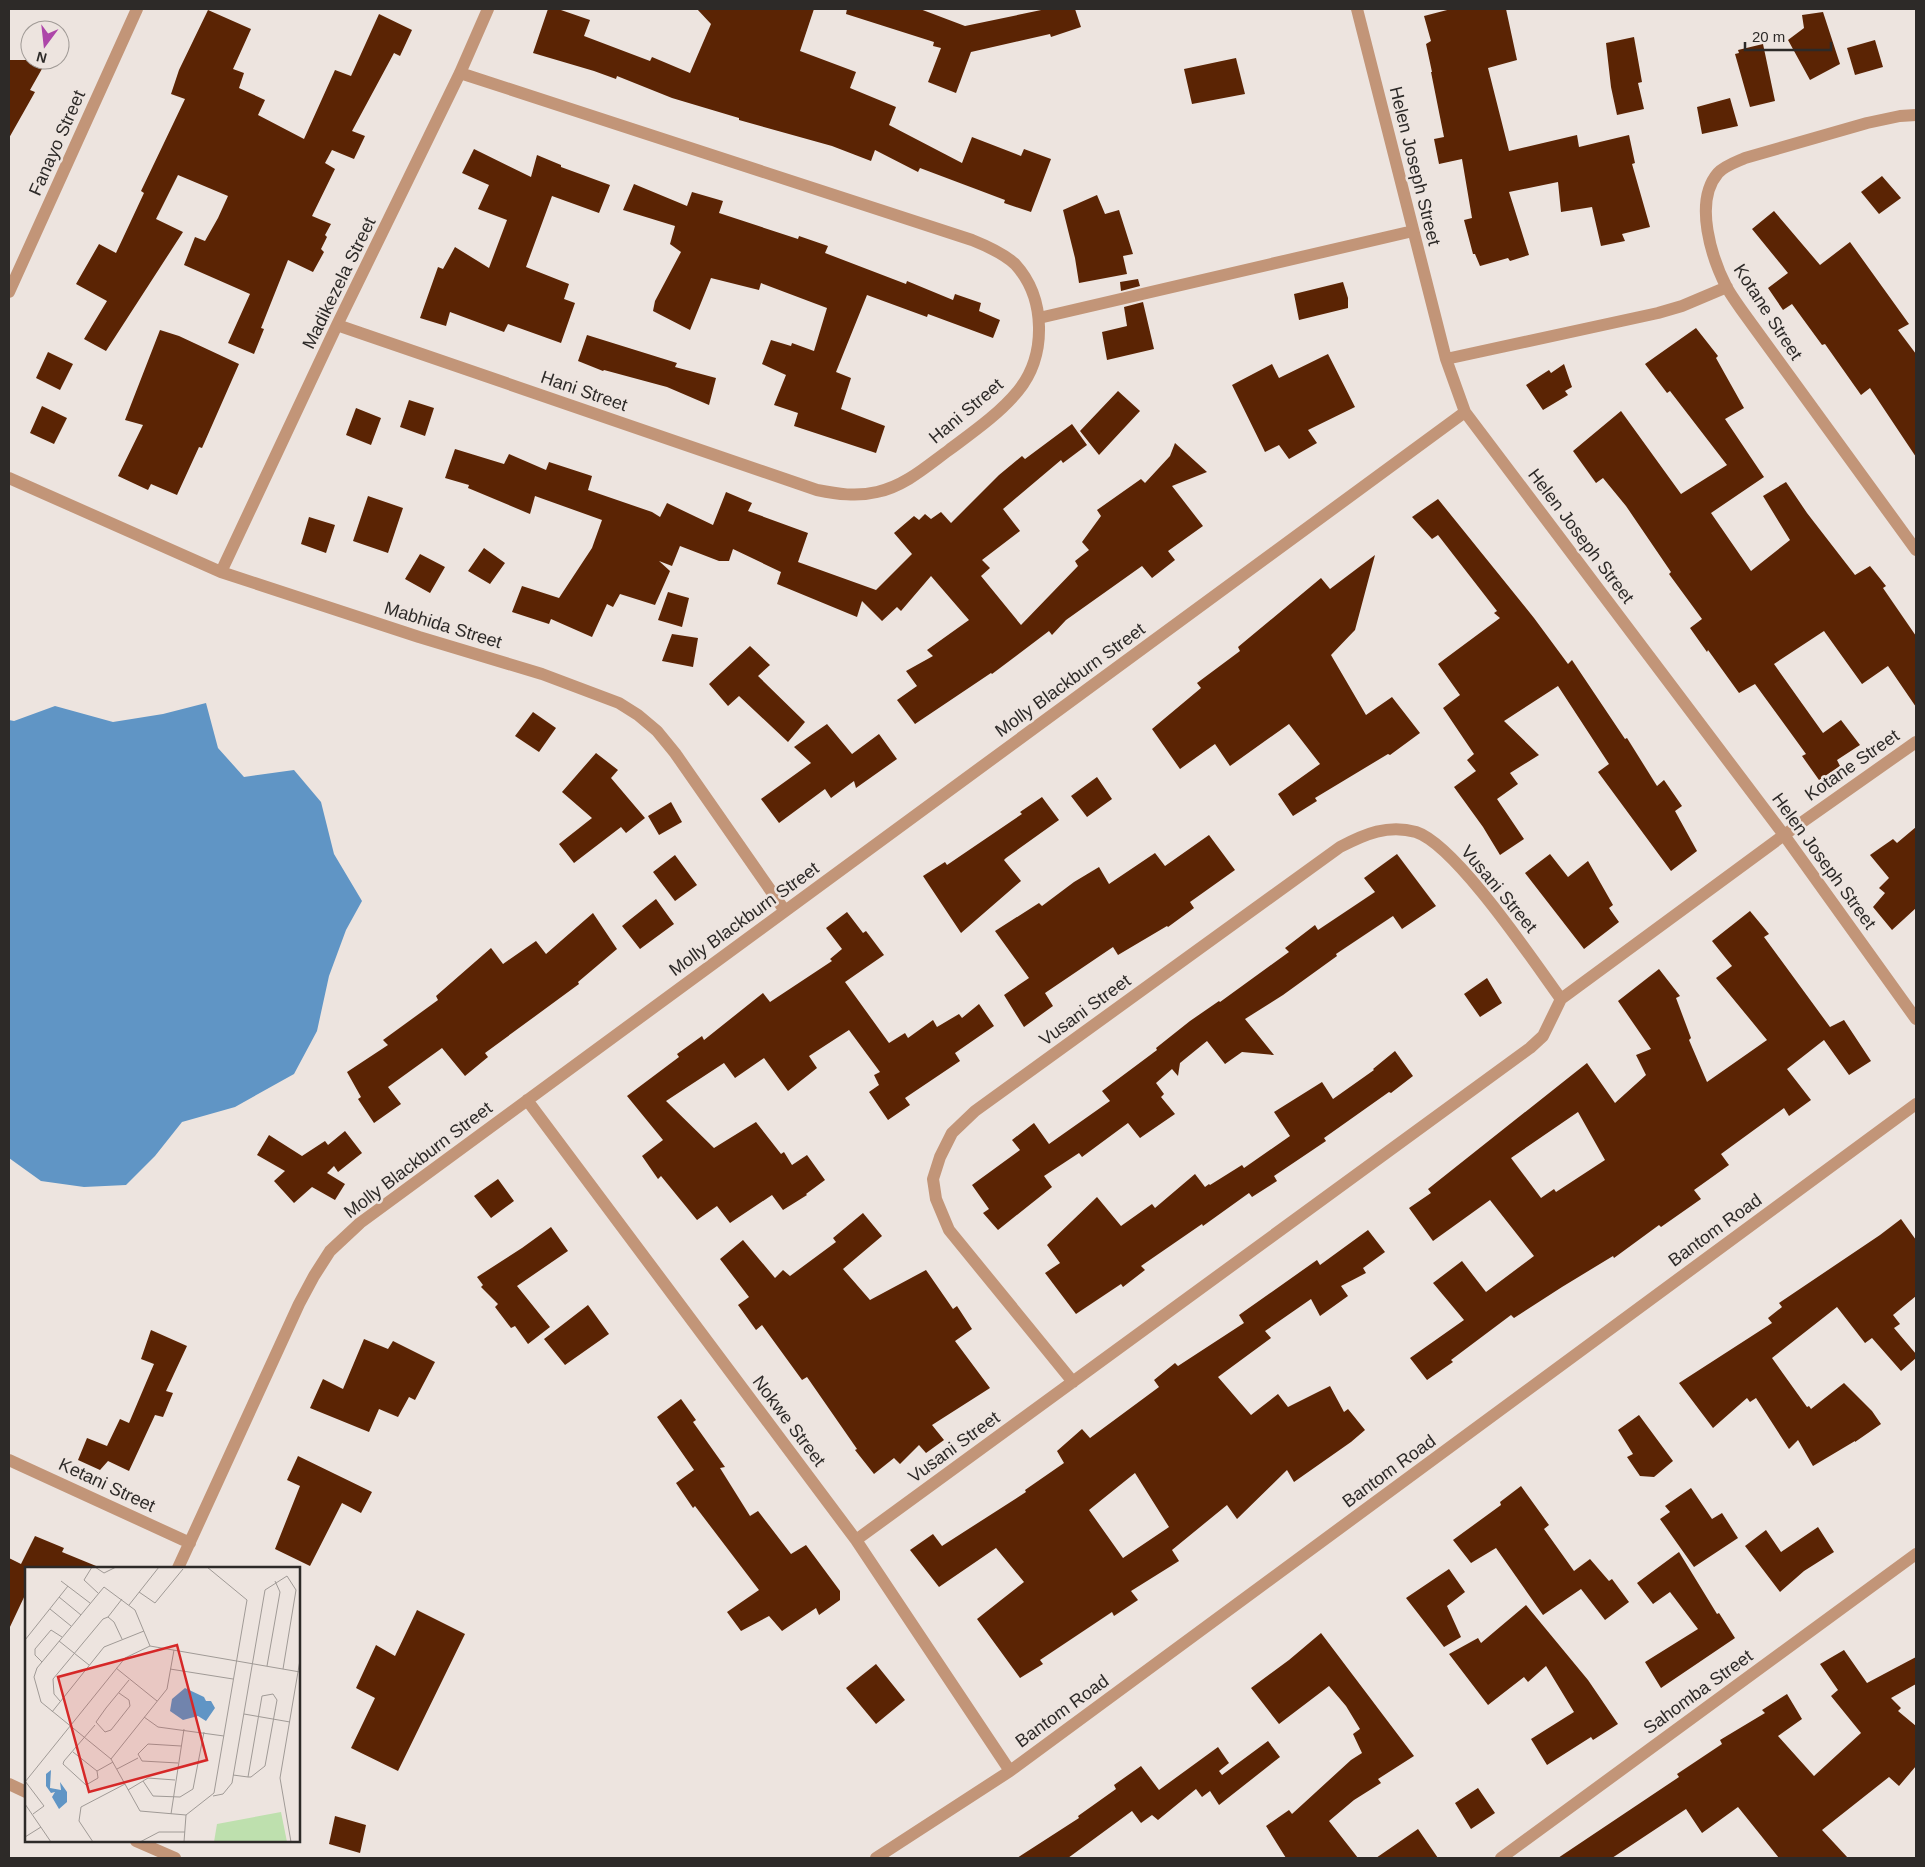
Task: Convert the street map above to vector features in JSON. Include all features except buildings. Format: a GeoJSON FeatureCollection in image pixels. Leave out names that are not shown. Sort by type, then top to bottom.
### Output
{"type":"FeatureCollection","features":[{"type":"Feature","properties":{"kind":"street","name":"Fanayo Street"},"geometry":{"type":"LineString","coordinates":[[9,292],[137,9]]}},
{"type":"Feature","properties":{"kind":"street","name":"Madikezela Street"},"geometry":{"type":"LineString","coordinates":[[221,572],[460,73],[488,9]]}},
{"type":"Feature","properties":{"kind":"street","name":"Helen Joseph Street"},"geometry":{"type":"LineString","coordinates":[[1357,9],[1446,359],[1465,412],[1784,834],[1916,1018]]}},
{"type":"Feature","properties":{"kind":"street","name":"Hani Street"},"geometry":{"type":"LineString","coordinates":[[338,325],[817,490],[841,494],[860,495],[878,492],[906,481],[1003,407],[1019,390],[1031,371],[1039,338],[1039,318],[1033,294],[1025,278],[1014,263],[995,250],[972,240],[460,73]]}},
{"type":"Feature","properties":{"kind":"street","name":"Kotane Street"},"geometry":{"type":"LineString","coordinates":[[1916,116],[1900,116],[1867,123],[1745,158],[1718,173],[1708,193],[1705,208],[1706,222],[1716,262],[1727,287],[1751,323],[1916,550]]}},
{"type":"Feature","properties":{"kind":"street"},"geometry":{"type":"LineString","coordinates":[[1039,318],[1413,231]]}},
{"type":"Feature","properties":{"kind":"street"},"geometry":{"type":"LineString","coordinates":[[1446,359],[1658,313],[1682,306],[1727,287]]}},
{"type":"Feature","properties":{"kind":"street","name":"Molly Blackburn Street"},"geometry":{"type":"LineString","coordinates":[[178,1567],[299,1304],[330,1251],[360,1223],[1465,412]]}},
{"type":"Feature","properties":{"kind":"street","name":"Mabhida Street"},"geometry":{"type":"LineString","coordinates":[[9,478],[221,572],[419,637],[542,674],[618,703],[638,714],[675,753],[785,911]]}},
{"type":"Feature","properties":{"kind":"street","name":"Kotane Street"},"geometry":{"type":"LineString","coordinates":[[1561,999],[1784,834],[1916,742]]}},
{"type":"Feature","properties":{"kind":"street","name":"Vusani Street"},"geometry":{"type":"LineString","coordinates":[[856,1540],[1073,1382],[1530,1048],[1543,1036],[1561,999],[1526,948],[1465,872],[1441,848],[1417,832],[1391,829],[1366,834],[1340,848],[975,1111],[952,1132],[940,1157],[934,1179],[936,1199],[949,1230],[1073,1382]]}},
{"type":"Feature","properties":{"kind":"street","name":"Nokwe Street"},"geometry":{"type":"LineString","coordinates":[[527,1100],[856,1540],[1010,1771]]}},
{"type":"Feature","properties":{"kind":"street","name":"Bantom Road"},"geometry":{"type":"LineString","coordinates":[[876,1858],[1010,1771],[1916,1104]]}},
{"type":"Feature","properties":{"kind":"street","name":"Ketani Street"},"geometry":{"type":"LineString","coordinates":[[9,1460],[190,1543]]}},
{"type":"Feature","properties":{"kind":"street","name":"Sahomba Street"},"geometry":{"type":"LineString","coordinates":[[1501,1858],[1916,1554]]}},
{"type":"Feature","properties":{"kind":"street"},"geometry":{"type":"LineString","coordinates":[[9,1784],[25,1792]]}},
{"type":"Feature","properties":{"kind":"street"},"geometry":{"type":"LineString","coordinates":[[138,1842],[175,1858]]}},
{"type":"Feature","properties":{"kind":"water"},"geometry":{"type":"Polygon","coordinates":[[[206,703],[218,748],[244,777],[294,770],[321,802],[334,854],[362,901],[346,930],[329,976],[317,1031],[294,1074],[235,1107],[182,1122],[155,1156],[126,1185],[84,1187],[41,1181],[9,1158],[9,720],[14,721],[55,706],[113,722],[163,714],[206,703]]]}}]}
